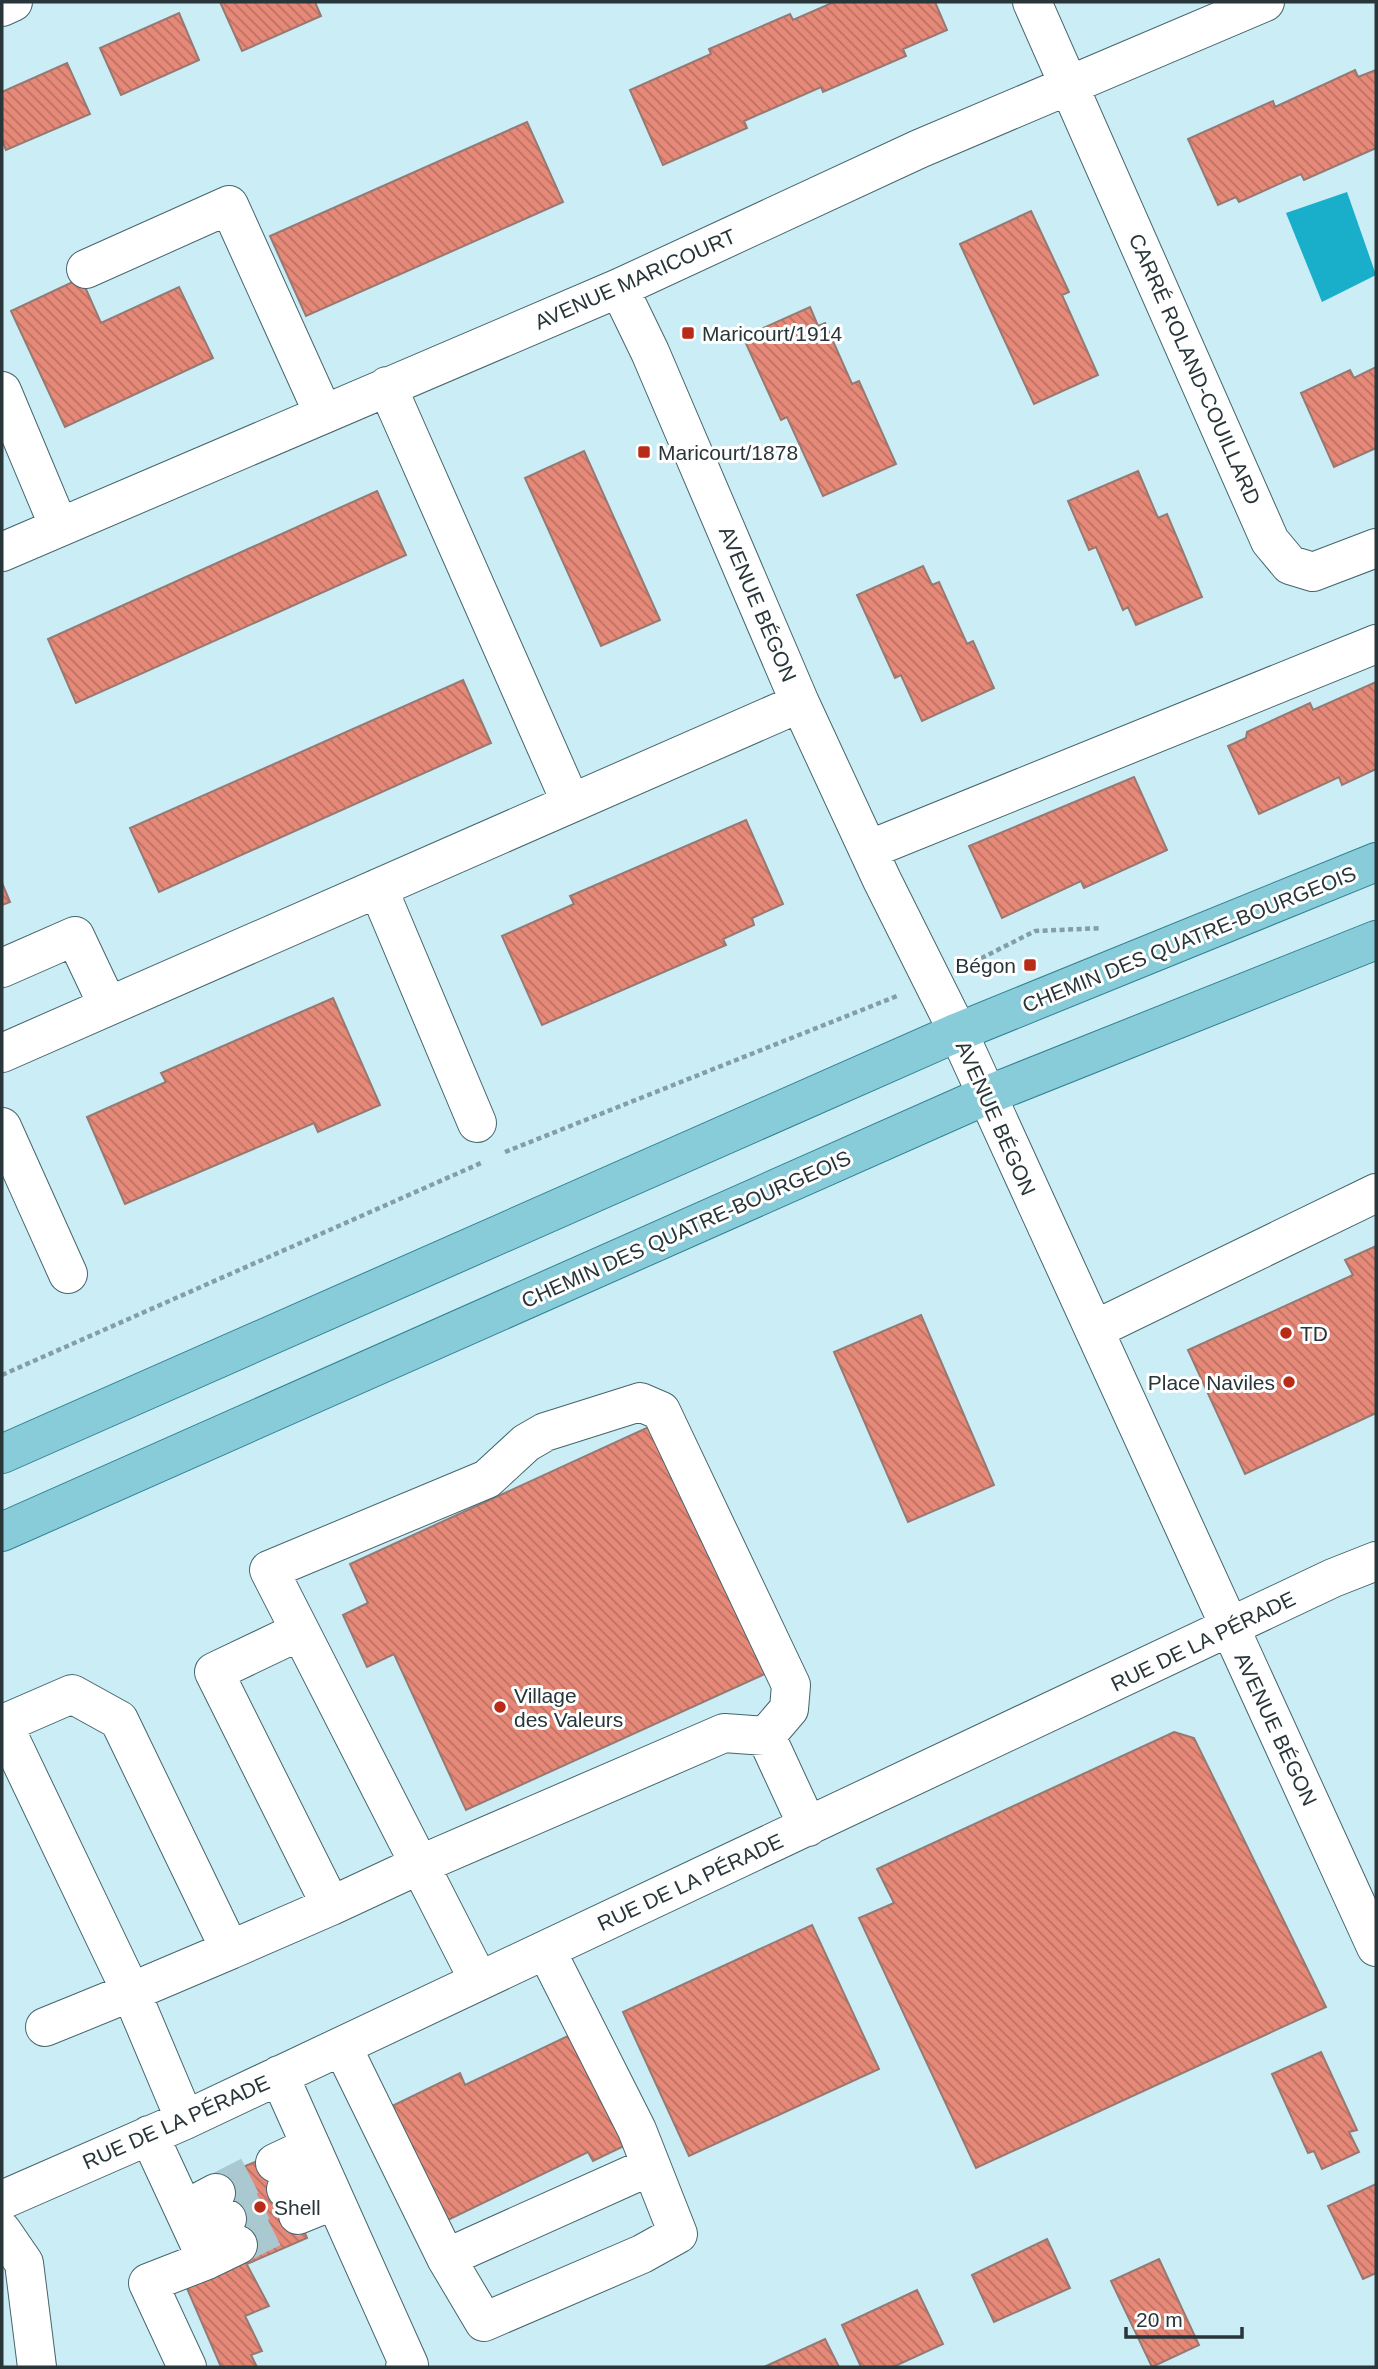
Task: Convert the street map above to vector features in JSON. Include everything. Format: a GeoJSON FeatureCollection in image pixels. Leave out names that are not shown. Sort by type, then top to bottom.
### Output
{"type":"FeatureCollection","features":[{"type":"Feature","properties":{"kind":"main road","name":"CHEMIN DES QUATRE-BOURGEOIS"},"geometry":{"type":"LineString","coordinates":[[2,1454],[958,1032],[1376,862]]}},
{"type":"Feature","properties":{"kind":"main road","name":"CHEMIN DES QUATRE-BOURGEOIS"},"geometry":{"type":"LineString","coordinates":[[2,1532],[985,1096],[1376,940]]}},
{"type":"Feature","properties":{"kind":"street"},"geometry":{"type":"LineString","coordinates":[[2,7],[13,2]]}},
{"type":"Feature","properties":{"kind":"street","name":"CARRÉ ROLAND-COUILLARD"},"geometry":{"type":"LineString","coordinates":[[1032,2],[1270,541],[1290,565],[1313,572],[1376,548]]}},
{"type":"Feature","properties":{"kind":"street","name":"AVENUE MARICOURT"},"geometry":{"type":"LineString","coordinates":[[2,552],[619,288],[919,149],[1265,2]]}},
{"type":"Feature","properties":{"kind":"street"},"geometry":{"type":"LineString","coordinates":[[86,268],[229,205],[323,413]]}},
{"type":"Feature","properties":{"kind":"street","name":"AVENUE BÉGON"},"geometry":{"type":"LineString","coordinates":[[619,288],[655,365],[800,703],[868,850],[958,1032],[1376,1947]]}},
{"type":"Feature","properties":{"kind":"street"},"geometry":{"type":"LineString","coordinates":[[387,386],[571,803]]}},
{"type":"Feature","properties":{"kind":"street"},"geometry":{"type":"LineString","coordinates":[[2,391],[59,527]]}},
{"type":"Feature","properties":{"kind":"street"},"geometry":{"type":"LineString","coordinates":[[868,850],[1376,644]]}},
{"type":"Feature","properties":{"kind":"street"},"geometry":{"type":"LineString","coordinates":[[2,1053],[800,703]]}},
{"type":"Feature","properties":{"kind":"street"},"geometry":{"type":"LineString","coordinates":[[378,888],[477,1123]]}},
{"type":"Feature","properties":{"kind":"street"},"geometry":{"type":"LineString","coordinates":[[2,968],[75,936],[108,1006]]}},
{"type":"Feature","properties":{"kind":"street"},"geometry":{"type":"LineString","coordinates":[[2,1127],[68,1273]]}},
{"type":"Feature","properties":{"kind":"street"},"geometry":{"type":"LineString","coordinates":[[1094,1330],[1376,1193]]}},
{"type":"Feature","properties":{"kind":"street"},"geometry":{"type":"LineString","coordinates":[[479,1981],[269,1570],[487,1479],[526,1443],[545,1432],[640,1402],[661,1411],[783,1662],[791,1685],[789,1709],[766,1736]]}},
{"type":"Feature","properties":{"kind":"street","name":"RUE DE LA PÉRADE"},"geometry":{"type":"LineString","coordinates":[[2,2200],[185,2120],[1376,1561]]}},
{"type":"Feature","properties":{"kind":"street"},"geometry":{"type":"LineString","coordinates":[[300,1631],[214,1672],[331,1906]]}},
{"type":"Feature","properties":{"kind":"street"},"geometry":{"type":"LineString","coordinates":[[185,2120],[131,1992],[3,1724],[72,1694],[119,1720],[230,1950]]}},
{"type":"Feature","properties":{"kind":"street"},"geometry":{"type":"LineString","coordinates":[[45,2027],[230,1950],[419,1864],[724,1733],[766,1736]]}},
{"type":"Feature","properties":{"kind":"street"},"geometry":{"type":"LineString","coordinates":[[766,1736],[808,1827]]}},
{"type":"Feature","properties":{"kind":"street"},"geometry":{"type":"LineString","coordinates":[[342,2046],[446,2258],[484,2322],[642,2254],[678,2234],[637,2130],[546,1950]]}},
{"type":"Feature","properties":{"kind":"street"},"geometry":{"type":"LineString","coordinates":[[279,2075],[409,2365],[405,2367]]}},
{"type":"Feature","properties":{"kind":"street"},"geometry":{"type":"LineString","coordinates":[[149,2135],[211,2227],[148,2283],[187,2367]]}},
{"type":"Feature","properties":{"kind":"street"},"geometry":{"type":"LineString","coordinates":[[446,2258],[651,2166]]}},
{"type":"Feature","properties":{"kind":"street"},"geometry":{"type":"LineString","coordinates":[[323,2172],[286,2189],[323,2172]]}},
{"type":"Feature","properties":{"kind":"street"},"geometry":{"type":"LineString","coordinates":[[2,2231],[24,2263],[37,2367]]}},
{"type":"Feature","properties":{"kind":"path"},"geometry":{"type":"LineString","coordinates":[[2,1375],[544,1135],[933,983],[1035,931],[1101,929],[1113,924]]}},
{"type":"Feature","properties":{"kind":"water"},"geometry":{"type":"Polygon","coordinates":[[[1347,192],[1376,275],[1322,302],[1286,213],[1347,192]]]}},
{"type":"Feature","properties":{"kind":"building"},"geometry":{"type":"Polygon","coordinates":[[[220,2],[315,2],[321,16],[242,51],[220,2]]]}},
{"type":"Feature","properties":{"kind":"building"},"geometry":{"type":"Polygon","coordinates":[[[834,2],[935,2],[947,30],[903,49],[906,56],[823,92],[821,87],[744,121],[747,128],[663,165],[630,90],[711,54],[709,49],[790,14],[793,20],[834,2]]]}},
{"type":"Feature","properties":{"kind":"building"},"geometry":{"type":"Polygon","coordinates":[[[179,13],[199,60],[121,95],[100,48],[179,13]]]}},
{"type":"Feature","properties":{"kind":"building"},"geometry":{"type":"Polygon","coordinates":[[[67,63],[90,114],[6,150],[2,140],[2,92],[67,63]]]}},
{"type":"Feature","properties":{"kind":"building"},"geometry":{"type":"Polygon","coordinates":[[[1355,70],[1358,77],[1376,70],[1376,148],[1304,180],[1301,174],[1239,202],[1236,197],[1218,205],[1188,139],[1273,101],[1275,107],[1355,70]]]}},
{"type":"Feature","properties":{"kind":"building"},"geometry":{"type":"Polygon","coordinates":[[[527,122],[563,202],[306,316],[270,236],[527,122]]]}},
{"type":"Feature","properties":{"kind":"building"},"geometry":{"type":"Polygon","coordinates":[[[1031,211],[1069,292],[1062,295],[1098,375],[1034,404],[960,244],[1031,211]]]}},
{"type":"Feature","properties":{"kind":"building"},"geometry":{"type":"Polygon","coordinates":[[[81,278],[101,323],[179,287],[213,358],[65,427],[11,311],[81,278]]]}},
{"type":"Feature","properties":{"kind":"building"},"geometry":{"type":"Polygon","coordinates":[[[810,307],[818,326],[825,323],[852,384],[859,381],[896,464],[823,496],[787,417],[781,420],[743,337],[810,307]]]}},
{"type":"Feature","properties":{"kind":"building"},"geometry":{"type":"Polygon","coordinates":[[[1376,367],[1376,448],[1334,467],[1301,393],[1350,370],[1354,378],[1376,367]]]}},
{"type":"Feature","properties":{"kind":"building"},"geometry":{"type":"Polygon","coordinates":[[[584,451],[660,620],[601,646],[525,478],[584,451]]]}},
{"type":"Feature","properties":{"kind":"building"},"geometry":{"type":"Polygon","coordinates":[[[1138,471],[1158,518],[1167,514],[1202,597],[1136,625],[1128,607],[1123,610],[1096,547],[1089,550],[1068,501],[1138,471]]]}},
{"type":"Feature","properties":{"kind":"building"},"geometry":{"type":"Polygon","coordinates":[[[377,491],[406,555],[76,703],[48,639],[377,491]]]}},
{"type":"Feature","properties":{"kind":"building"},"geometry":{"type":"Polygon","coordinates":[[[923,566],[932,585],[939,582],[967,644],[973,641],[994,688],[922,721],[901,675],[895,678],[857,595],[923,566]]]}},
{"type":"Feature","properties":{"kind":"building"},"geometry":{"type":"Polygon","coordinates":[[[463,680],[491,743],[159,892],[130,828],[463,680]]]}},
{"type":"Feature","properties":{"kind":"building"},"geometry":{"type":"Polygon","coordinates":[[[1376,682],[1376,769],[1342,785],[1339,777],[1259,814],[1228,746],[1246,738],[1247,732],[1310,703],[1313,710],[1376,682]]]}},
{"type":"Feature","properties":{"kind":"building"},"geometry":{"type":"Polygon","coordinates":[[[1134,777],[1167,850],[1084,888],[1081,881],[1002,918],[969,846],[1134,777]]]}},
{"type":"Feature","properties":{"kind":"building"},"geometry":{"type":"Polygon","coordinates":[[[746,820],[783,904],[752,918],[754,925],[723,939],[726,945],[542,1025],[502,936],[574,904],[570,896],[746,820]]]}},
{"type":"Feature","properties":{"kind":"building"},"geometry":{"type":"Polygon","coordinates":[[[2,883],[10,902],[2,905],[2,883]]]}},
{"type":"Feature","properties":{"kind":"building"},"geometry":{"type":"Polygon","coordinates":[[[333,998],[380,1105],[318,1132],[314,1123],[125,1204],[87,1117],[166,1082],[161,1073],[333,998]]]}},
{"type":"Feature","properties":{"kind":"building","name":"Place Naviles"},"geometry":{"type":"Polygon","coordinates":[[[1376,1246],[1376,1413],[1245,1474],[1188,1350],[1353,1275],[1345,1260],[1376,1246]]]}},
{"type":"Feature","properties":{"kind":"building"},"geometry":{"type":"Polygon","coordinates":[[[921,1315],[994,1485],[908,1522],[834,1352],[921,1315]]]}},
{"type":"Feature","properties":{"kind":"building"},"geometry":{"type":"Polygon","coordinates":[[[653,1425],[767,1673],[466,1810],[394,1654],[367,1667],[343,1615],[368,1603],[350,1564],[653,1425]]]}},
{"type":"Feature","properties":{"kind":"building"},"geometry":{"type":"Polygon","coordinates":[[[1174,1732],[1194,1738],[1326,2007],[976,2168],[859,1918],[894,1903],[877,1869],[1174,1732]]]}},
{"type":"Feature","properties":{"kind":"building"},"geometry":{"type":"Polygon","coordinates":[[[812,1925],[879,2069],[689,2156],[623,2012],[812,1925]]]}},
{"type":"Feature","properties":{"kind":"building"},"geometry":{"type":"Polygon","coordinates":[[[572,2034],[626,2145],[593,2161],[588,2152],[446,2221],[390,2107],[460,2073],[465,2085],[572,2034]]]}},
{"type":"Feature","properties":{"kind":"building"},"geometry":{"type":"Polygon","coordinates":[[[1321,2052],[1357,2130],[1349,2132],[1359,2152],[1322,2169],[1314,2151],[1308,2153],[1272,2074],[1321,2052]]]}},
{"type":"Feature","properties":{"kind":"building"},"geometry":{"type":"Polygon","coordinates":[[[272,2155],[307,2238],[247,2264],[211,2180],[272,2155]]]}},
{"type":"Feature","properties":{"kind":"building"},"geometry":{"type":"Polygon","coordinates":[[[1376,2184],[1376,2273],[1363,2279],[1328,2206],[1376,2184]]]}},
{"type":"Feature","properties":{"kind":"building"},"geometry":{"type":"Polygon","coordinates":[[[1047,2239],[1070,2288],[994,2322],[972,2275],[1047,2239]]]}},
{"type":"Feature","properties":{"kind":"building"},"geometry":{"type":"Polygon","coordinates":[[[1159,2259],[1199,2345],[1152,2367],[1111,2281],[1159,2259]]]}},
{"type":"Feature","properties":{"kind":"building"},"geometry":{"type":"Polygon","coordinates":[[[245,2261],[269,2306],[245,2316],[262,2351],[251,2355],[257,2367],[221,2367],[186,2286],[245,2261]]]}},
{"type":"Feature","properties":{"kind":"building"},"geometry":{"type":"Polygon","coordinates":[[[917,2290],[943,2344],[893,2367],[861,2367],[842,2325],[917,2290]]]}},
{"type":"Feature","properties":{"kind":"building"},"geometry":{"type":"Polygon","coordinates":[[[825,2339],[839,2367],[764,2367],[825,2339]]]}},
{"type":"Feature","properties":{"kind":"tunnel"},"geometry":{"type":"LineString","coordinates":[[216,2193],[275,2163]]}},
{"type":"Feature","properties":{"kind":"tunnel"},"geometry":{"type":"LineString","coordinates":[[227,2219],[286,2189]]}},
{"type":"Feature","properties":{"kind":"tunnel"},"geometry":{"type":"LineString","coordinates":[[238,2245],[298,2215]]}},
{"type":"Feature","properties":{"kind":"place","name":"Maricourt/1914"},"geometry":{"type":"Point","coordinates":[688,333]}},
{"type":"Feature","properties":{"kind":"place","name":"Maricourt/1878"},"geometry":{"type":"Point","coordinates":[644,452]}},
{"type":"Feature","properties":{"kind":"place","name":"Bégon"},"geometry":{"type":"Point","coordinates":[1030,965]}},
{"type":"Feature","properties":{"kind":"place","name":"TD"},"geometry":{"type":"Point","coordinates":[1286,1333]}},
{"type":"Feature","properties":{"kind":"place","name":"Place Naviles"},"geometry":{"type":"Point","coordinates":[1289,1382]}},
{"type":"Feature","properties":{"kind":"place","name":"Village des Valeurs"},"geometry":{"type":"Point","coordinates":[500,1707]}},
{"type":"Feature","properties":{"kind":"place","name":"Shell"},"geometry":{"type":"Point","coordinates":[260,2207]}}]}
